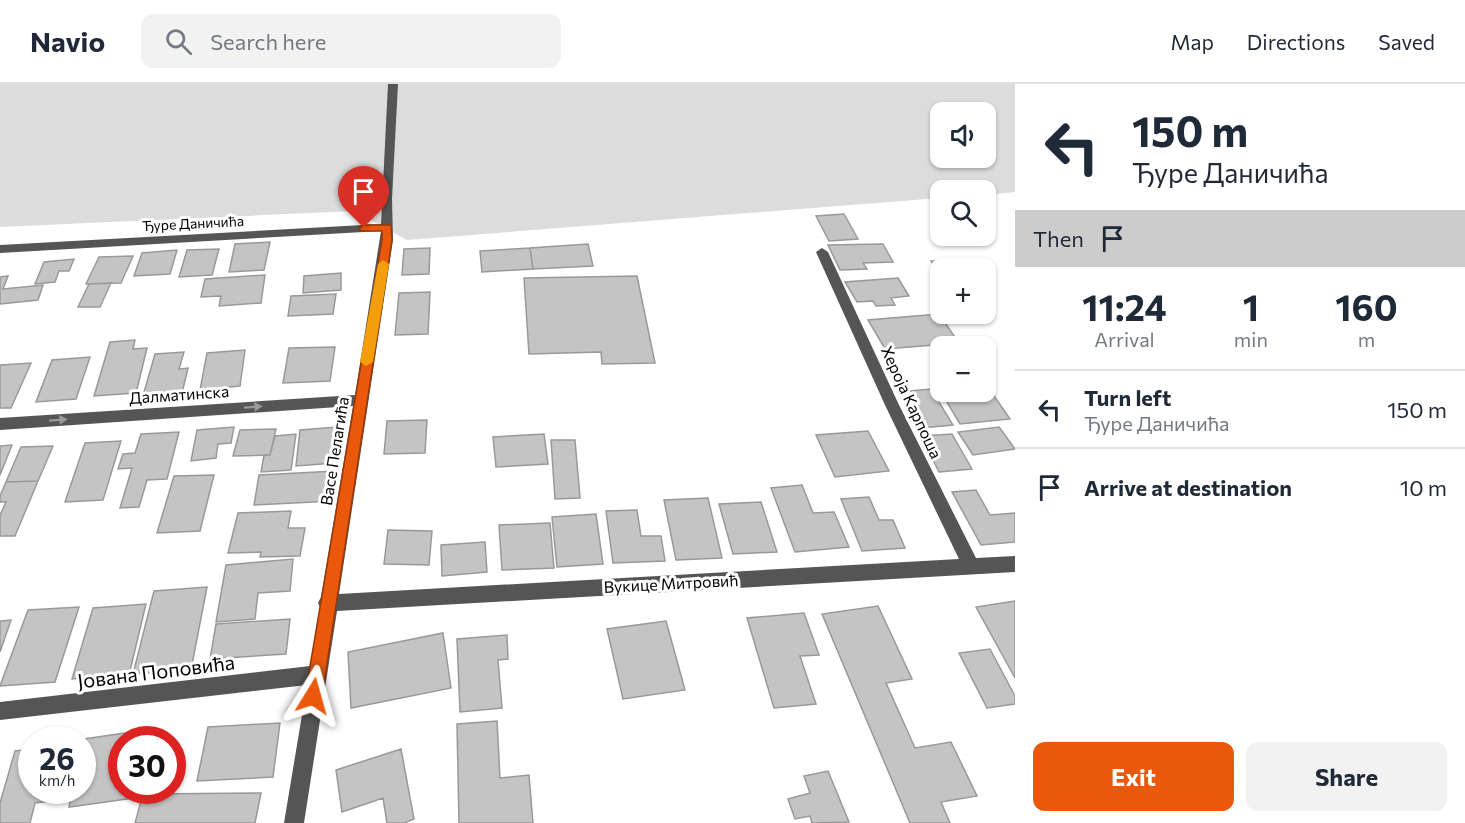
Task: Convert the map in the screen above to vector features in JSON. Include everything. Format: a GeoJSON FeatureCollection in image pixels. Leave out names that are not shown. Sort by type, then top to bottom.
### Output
{"type":"FeatureCollection","features":[{"type":"Feature","properties":{"kind":"street","name":"Васе Пелагића"},"geometry":{"type":"LineString","coordinates":[[294,823],[327,603],[387,240],[393,84]]}},
{"type":"Feature","properties":{"kind":"street","name":"Ђуре Даничића"},"geometry":{"type":"LineString","coordinates":[[0,249],[387,227]]}},
{"type":"Feature","properties":{"kind":"street","name":"Хероја Карпоша"},"geometry":{"type":"LineString","coordinates":[[822,252],[892,405],[972,566]]}},
{"type":"Feature","properties":{"kind":"street","name":"Далматинска"},"geometry":{"type":"LineString","coordinates":[[0,424],[360,400]]}},
{"type":"Feature","properties":{"kind":"street","name":"Вукице Митровић"},"geometry":{"type":"LineString","coordinates":[[327,603],[1015,564]]}},
{"type":"Feature","properties":{"kind":"street","name":"Јована Поповића"},"geometry":{"type":"LineString","coordinates":[[0,711],[316,675]]}},
{"type":"Feature","properties":{"kind":"shaded area"},"geometry":{"type":"Polygon","coordinates":[[[0,84],[1015,84],[1015,192],[996,194],[996,180],[930,180],[930,199],[407,240],[354,211],[0,227],[0,84]]]}},
{"type":"Feature","properties":{"kind":"building"},"geometry":{"type":"Polygon","coordinates":[[[844,214],[858,239],[829,241],[816,216],[844,214]]]}},
{"type":"Feature","properties":{"kind":"building"},"geometry":{"type":"Polygon","coordinates":[[[270,242],[264,270],[229,272],[235,244],[270,242]]]}},
{"type":"Feature","properties":{"kind":"building"},"geometry":{"type":"Polygon","coordinates":[[[588,244],[593,266],[533,269],[530,248],[588,244]]]}},
{"type":"Feature","properties":{"kind":"building"},"geometry":{"type":"Polygon","coordinates":[[[883,244],[893,262],[863,263],[867,269],[840,270],[828,245],[883,244]]]}},
{"type":"Feature","properties":{"kind":"building"},"geometry":{"type":"Polygon","coordinates":[[[430,248],[429,274],[402,275],[404,249],[430,248]]]}},
{"type":"Feature","properties":{"kind":"building"},"geometry":{"type":"Polygon","coordinates":[[[530,248],[533,269],[482,272],[480,251],[530,248]]]}},
{"type":"Feature","properties":{"kind":"building"},"geometry":{"type":"Polygon","coordinates":[[[219,249],[212,275],[179,277],[187,250],[219,249]]]}},
{"type":"Feature","properties":{"kind":"building"},"geometry":{"type":"Polygon","coordinates":[[[177,250],[170,274],[134,276],[142,253],[177,250]]]}},
{"type":"Feature","properties":{"kind":"building"},"geometry":{"type":"Polygon","coordinates":[[[133,256],[121,283],[86,284],[99,257],[133,256]]]}},
{"type":"Feature","properties":{"kind":"building"},"geometry":{"type":"Polygon","coordinates":[[[74,259],[69,271],[59,271],[55,282],[35,284],[44,262],[74,259]]]}},
{"type":"Feature","properties":{"kind":"building"},"geometry":{"type":"Polygon","coordinates":[[[341,273],[341,290],[303,293],[304,276],[341,273]]]}},
{"type":"Feature","properties":{"kind":"building"},"geometry":{"type":"Polygon","coordinates":[[[265,275],[261,303],[219,306],[221,296],[201,297],[205,279],[265,275]]]}},
{"type":"Feature","properties":{"kind":"building"},"geometry":{"type":"Polygon","coordinates":[[[8,276],[3,289],[43,285],[38,300],[0,304],[0,277],[8,276]]]}},
{"type":"Feature","properties":{"kind":"building"},"geometry":{"type":"Polygon","coordinates":[[[637,276],[655,363],[602,364],[601,352],[529,354],[524,278],[637,276]]]}},
{"type":"Feature","properties":{"kind":"building"},"geometry":{"type":"Polygon","coordinates":[[[898,278],[909,296],[891,298],[895,305],[876,306],[873,301],[857,302],[845,282],[898,278]]]}},
{"type":"Feature","properties":{"kind":"building"},"geometry":{"type":"Polygon","coordinates":[[[111,283],[100,307],[78,307],[89,284],[111,283]]]}},
{"type":"Feature","properties":{"kind":"building"},"geometry":{"type":"Polygon","coordinates":[[[430,292],[428,334],[395,335],[399,293],[430,292]]]}},
{"type":"Feature","properties":{"kind":"building"},"geometry":{"type":"Polygon","coordinates":[[[336,294],[333,314],[288,316],[291,296],[336,294]]]}},
{"type":"Feature","properties":{"kind":"building"},"geometry":{"type":"Polygon","coordinates":[[[930,315],[930,324],[946,324],[954,336],[930,336],[930,345],[885,349],[868,320],[930,315]]]}},
{"type":"Feature","properties":{"kind":"building"},"geometry":{"type":"Polygon","coordinates":[[[135,340],[133,349],[147,348],[136,393],[94,396],[110,342],[135,340]]]}},
{"type":"Feature","properties":{"kind":"building"},"geometry":{"type":"Polygon","coordinates":[[[335,347],[330,381],[283,383],[289,348],[335,347]]]}},
{"type":"Feature","properties":{"kind":"building"},"geometry":{"type":"Polygon","coordinates":[[[245,350],[240,386],[200,390],[207,353],[245,350]]]}},
{"type":"Feature","properties":{"kind":"building"},"geometry":{"type":"Polygon","coordinates":[[[184,352],[179,369],[188,368],[182,393],[143,396],[155,354],[184,352]]]}},
{"type":"Feature","properties":{"kind":"building"},"geometry":{"type":"Polygon","coordinates":[[[90,357],[76,399],[36,402],[52,360],[90,357]]]}},
{"type":"Feature","properties":{"kind":"building"},"geometry":{"type":"Polygon","coordinates":[[[31,363],[11,408],[0,408],[0,365],[31,363]]]}},
{"type":"Feature","properties":{"kind":"building"},"geometry":{"type":"Polygon","coordinates":[[[930,389],[930,402],[939,402],[953,425],[921,428],[900,392],[930,389]]]}},
{"type":"Feature","properties":{"kind":"building"},"geometry":{"type":"Polygon","coordinates":[[[996,399],[1010,419],[960,424],[947,402],[996,402],[996,399]]]}},
{"type":"Feature","properties":{"kind":"building"},"geometry":{"type":"Polygon","coordinates":[[[427,420],[425,453],[384,454],[387,421],[427,420]]]}},
{"type":"Feature","properties":{"kind":"building"},"geometry":{"type":"Polygon","coordinates":[[[234,427],[231,443],[218,444],[216,458],[191,461],[197,430],[234,427]]]}},
{"type":"Feature","properties":{"kind":"building"},"geometry":{"type":"Polygon","coordinates":[[[337,427],[335,463],[296,466],[300,430],[337,427]]]}},
{"type":"Feature","properties":{"kind":"building"},"geometry":{"type":"Polygon","coordinates":[[[999,427],[1015,449],[973,455],[958,432],[999,427]]]}},
{"type":"Feature","properties":{"kind":"building"},"geometry":{"type":"Polygon","coordinates":[[[276,429],[270,455],[233,456],[240,430],[276,429]]]}},
{"type":"Feature","properties":{"kind":"building"},"geometry":{"type":"Polygon","coordinates":[[[868,431],[889,471],[835,477],[816,435],[868,431]]]}},
{"type":"Feature","properties":{"kind":"building"},"geometry":{"type":"Polygon","coordinates":[[[179,432],[167,479],[147,480],[139,507],[120,508],[132,468],[118,469],[123,454],[135,453],[141,434],[179,432]]]}},
{"type":"Feature","properties":{"kind":"building"},"geometry":{"type":"Polygon","coordinates":[[[296,434],[291,470],[261,472],[264,455],[270,455],[275,436],[296,434]]]}},
{"type":"Feature","properties":{"kind":"building"},"geometry":{"type":"Polygon","coordinates":[[[544,434],[548,464],[496,467],[493,437],[544,434]]]}},
{"type":"Feature","properties":{"kind":"building"},"geometry":{"type":"Polygon","coordinates":[[[952,434],[972,469],[939,472],[921,436],[952,434]]]}},
{"type":"Feature","properties":{"kind":"building"},"geometry":{"type":"Polygon","coordinates":[[[551,440],[575,440],[580,498],[555,499],[551,440]]]}},
{"type":"Feature","properties":{"kind":"building"},"geometry":{"type":"Polygon","coordinates":[[[121,441],[103,500],[65,502],[85,443],[121,441]]]}},
{"type":"Feature","properties":{"kind":"building"},"geometry":{"type":"Polygon","coordinates":[[[12,445],[0,475],[0,446],[12,445]]]}},
{"type":"Feature","properties":{"kind":"building"},"geometry":{"type":"Polygon","coordinates":[[[53,446],[38,481],[6,482],[21,447],[53,446]]]}},
{"type":"Feature","properties":{"kind":"building"},"geometry":{"type":"Polygon","coordinates":[[[336,471],[333,501],[254,505],[259,475],[336,471]]]}},
{"type":"Feature","properties":{"kind":"building"},"geometry":{"type":"Polygon","coordinates":[[[214,475],[200,531],[157,533],[174,476],[214,475]]]}},
{"type":"Feature","properties":{"kind":"building"},"geometry":{"type":"Polygon","coordinates":[[[38,481],[15,536],[0,536],[0,515],[6,502],[0,502],[0,496],[6,482],[38,481]]]}},
{"type":"Feature","properties":{"kind":"building"},"geometry":{"type":"Polygon","coordinates":[[[802,485],[813,513],[834,512],[849,547],[795,552],[771,488],[802,485]]]}},
{"type":"Feature","properties":{"kind":"building"},"geometry":{"type":"Polygon","coordinates":[[[976,490],[990,515],[1015,513],[1015,542],[981,545],[952,492],[976,490]]]}},
{"type":"Feature","properties":{"kind":"building"},"geometry":{"type":"Polygon","coordinates":[[[869,497],[879,520],[893,520],[905,548],[862,551],[841,499],[869,497]]]}},
{"type":"Feature","properties":{"kind":"building"},"geometry":{"type":"Polygon","coordinates":[[[708,498],[722,558],[676,560],[664,500],[708,498]]]}},
{"type":"Feature","properties":{"kind":"building"},"geometry":{"type":"Polygon","coordinates":[[[761,502],[777,552],[733,554],[719,504],[761,502]]]}},
{"type":"Feature","properties":{"kind":"building"},"geometry":{"type":"Polygon","coordinates":[[[637,510],[641,536],[661,536],[665,561],[613,563],[606,511],[637,510]]]}},
{"type":"Feature","properties":{"kind":"building"},"geometry":{"type":"Polygon","coordinates":[[[291,511],[288,528],[305,528],[300,556],[260,557],[261,552],[228,553],[238,513],[291,511]]]}},
{"type":"Feature","properties":{"kind":"building"},"geometry":{"type":"Polygon","coordinates":[[[596,514],[603,564],[557,567],[552,517],[596,514]]]}},
{"type":"Feature","properties":{"kind":"building"},"geometry":{"type":"Polygon","coordinates":[[[550,523],[554,568],[502,570],[499,525],[550,523]]]}},
{"type":"Feature","properties":{"kind":"building"},"geometry":{"type":"Polygon","coordinates":[[[388,530],[432,531],[429,565],[384,564],[388,530]]]}},
{"type":"Feature","properties":{"kind":"building"},"geometry":{"type":"Polygon","coordinates":[[[485,542],[487,572],[442,576],[441,545],[485,542]]]}},
{"type":"Feature","properties":{"kind":"building"},"geometry":{"type":"Polygon","coordinates":[[[293,559],[290,591],[258,593],[255,619],[216,622],[226,565],[293,559]]]}},
{"type":"Feature","properties":{"kind":"building"},"geometry":{"type":"Polygon","coordinates":[[[207,587],[191,670],[133,674],[154,591],[207,587]]]}},
{"type":"Feature","properties":{"kind":"building"},"geometry":{"type":"Polygon","coordinates":[[[1015,601],[1015,678],[976,607],[1015,601]]]}},
{"type":"Feature","properties":{"kind":"building"},"geometry":{"type":"Polygon","coordinates":[[[146,604],[129,675],[72,679],[93,608],[146,604]]]}},
{"type":"Feature","properties":{"kind":"building"},"geometry":{"type":"Polygon","coordinates":[[[878,606],[912,679],[886,683],[915,748],[951,742],[977,796],[941,802],[950,823],[910,823],[822,614],[878,606]]]}},
{"type":"Feature","properties":{"kind":"building"},"geometry":{"type":"Polygon","coordinates":[[[79,607],[55,682],[0,686],[28,610],[79,607]]]}},
{"type":"Feature","properties":{"kind":"building"},"geometry":{"type":"Polygon","coordinates":[[[804,613],[819,655],[800,656],[816,704],[774,708],[747,618],[804,613]]]}},
{"type":"Feature","properties":{"kind":"building"},"geometry":{"type":"Polygon","coordinates":[[[290,619],[286,654],[210,659],[216,624],[290,619]]]}},
{"type":"Feature","properties":{"kind":"building"},"geometry":{"type":"Polygon","coordinates":[[[11,620],[0,652],[0,621],[11,620]]]}},
{"type":"Feature","properties":{"kind":"building"},"geometry":{"type":"Polygon","coordinates":[[[666,621],[685,690],[623,699],[607,629],[666,621]]]}},
{"type":"Feature","properties":{"kind":"building"},"geometry":{"type":"Polygon","coordinates":[[[443,633],[451,688],[351,708],[348,652],[443,633]]]}},
{"type":"Feature","properties":{"kind":"building"},"geometry":{"type":"Polygon","coordinates":[[[507,635],[508,659],[498,660],[502,708],[460,712],[457,639],[507,635]]]}},
{"type":"Feature","properties":{"kind":"building"},"geometry":{"type":"Polygon","coordinates":[[[990,649],[1015,696],[1015,704],[987,708],[959,653],[990,649]]]}},
{"type":"Feature","properties":{"kind":"building"},"geometry":{"type":"Polygon","coordinates":[[[497,721],[500,778],[529,775],[533,823],[459,823],[457,724],[497,721]]]}},
{"type":"Feature","properties":{"kind":"building"},"geometry":{"type":"Polygon","coordinates":[[[280,723],[273,777],[197,781],[208,727],[280,723]]]}},
{"type":"Feature","properties":{"kind":"building"},"geometry":{"type":"Polygon","coordinates":[[[108,736],[108,802],[96,803],[96,737],[108,736]]]}},
{"type":"Feature","properties":{"kind":"building"},"geometry":{"type":"Polygon","coordinates":[[[401,749],[414,819],[404,823],[387,823],[383,798],[342,812],[336,770],[401,749]]]}},
{"type":"Feature","properties":{"kind":"building"},"geometry":{"type":"Polygon","coordinates":[[[15,751],[18,751],[18,804],[35,804],[30,823],[0,823],[0,803],[15,751]]]}},
{"type":"Feature","properties":{"kind":"building"},"geometry":{"type":"Polygon","coordinates":[[[828,771],[849,822],[812,823],[810,816],[795,819],[788,799],[810,793],[804,776],[828,771]]]}},
{"type":"Feature","properties":{"kind":"building"},"geometry":{"type":"Polygon","coordinates":[[[261,793],[255,823],[135,823],[140,804],[186,804],[186,794],[261,793]]]}},
{"type":"Feature","properties":{"kind":"building"},"geometry":{"type":"Polygon","coordinates":[[[70,804],[91,804],[69,807],[70,804]]]}},
{"type":"Feature","properties":{"kind":"slow traffic"},"geometry":{"type":"LineString","coordinates":[[366,362],[383,264]]}},
{"type":"Feature","properties":{"kind":"route"},"geometry":{"type":"LineString","coordinates":[[313,696],[387,240],[387,227],[364,228]]}}]}
